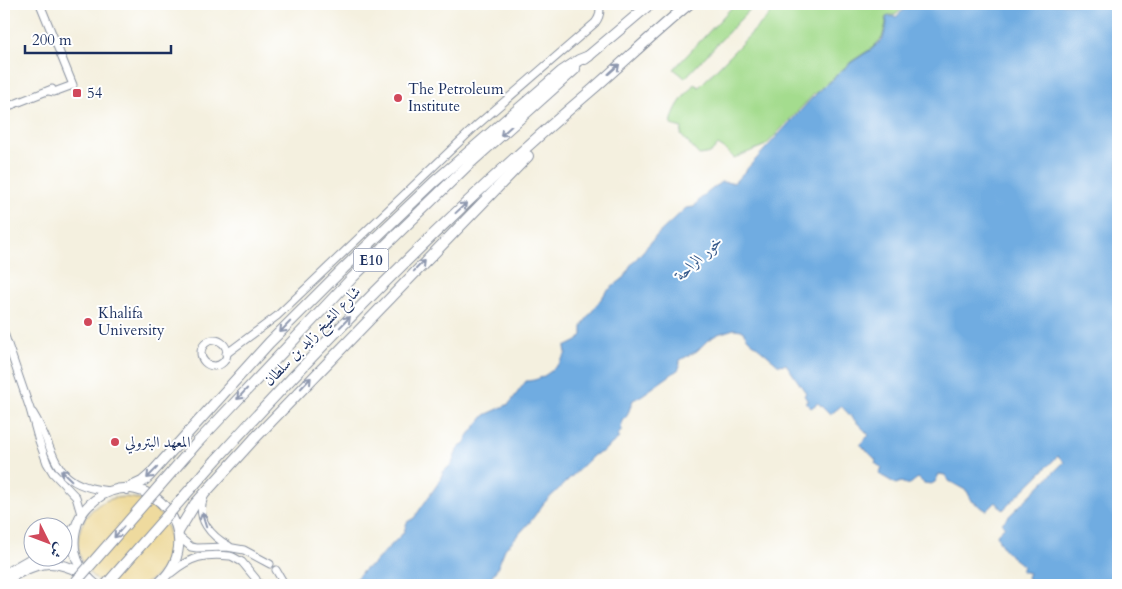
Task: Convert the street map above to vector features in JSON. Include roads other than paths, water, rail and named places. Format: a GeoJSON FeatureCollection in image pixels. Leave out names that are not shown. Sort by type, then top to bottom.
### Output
{"type":"FeatureCollection","features":[{"type":"Feature","properties":{"kind":"highway","name":"شارع الشيخ زايد بن سلطان"},"geometry":{"type":"LineString","coordinates":[[73,585],[197,442],[353,277],[468,165],[650,4]]}},
{"type":"Feature","properties":{"kind":"highway","name":"شارع الشيخ زايد بن سلطان"},"geometry":{"type":"LineString","coordinates":[[106,585],[216,460],[310,358],[416,251],[564,112],[689,4]]}},
{"type":"Feature","properties":{"kind":"highway"},"geometry":{"type":"LineString","coordinates":[[127,489],[142,482],[149,476],[269,344],[344,268],[427,189],[561,72],[570,65],[589,56]]}},
{"type":"Feature","properties":{"kind":"highway"},"geometry":{"type":"LineString","coordinates":[[179,535],[191,510],[214,483],[317,372],[593,88]]}},
{"type":"Feature","properties":{"kind":"main road"},"geometry":{"type":"LineString","coordinates":[[85,579],[74,552],[76,527],[81,514],[89,504],[99,497],[111,492],[127,489],[139,491],[160,501],[175,520],[179,535],[176,559],[165,578],[156,585]]}},
{"type":"Feature","properties":{"kind":"main road"},"geometry":{"type":"LineString","coordinates":[[72,531],[76,527]]}},
{"type":"Feature","properties":{"kind":"main road"},"geometry":{"type":"LineString","coordinates":[[4,581],[31,567],[46,563],[70,567],[96,585]]}},
{"type":"Feature","properties":{"kind":"main road"},"geometry":{"type":"LineString","coordinates":[[4,574],[22,564]]}},
{"type":"Feature","properties":{"kind":"street"},"geometry":{"type":"LineString","coordinates":[[4,108],[73,84],[40,4]]}},
{"type":"Feature","properties":{"kind":"street"},"geometry":{"type":"LineString","coordinates":[[226,354],[277,316],[476,126],[595,23],[598,4]]}},
{"type":"Feature","properties":{"kind":"street"},"geometry":{"type":"LineString","coordinates":[[4,298],[4,307]]}},
{"type":"Feature","properties":{"kind":"street"},"geometry":{"type":"LineString","coordinates":[[4,333],[47,463],[53,473],[76,497],[81,514]]}},
{"type":"Feature","properties":{"kind":"street"},"geometry":{"type":"LineString","coordinates":[[224,346],[247,339]]}},
{"type":"Feature","properties":{"kind":"street"},"geometry":{"type":"LineString","coordinates":[[217,341],[224,346],[226,354],[224,361],[215,366],[206,363],[201,356],[203,347],[208,342],[217,341]]}},
{"type":"Feature","properties":{"kind":"street"},"geometry":{"type":"LineString","coordinates":[[30,408],[57,464],[65,474],[81,486],[111,492]]}},
{"type":"Feature","properties":{"kind":"street"},"geometry":{"type":"LineString","coordinates":[[214,483],[202,502],[202,518],[210,534],[232,547],[253,554],[270,564]]}},
{"type":"Feature","properties":{"kind":"street"},"geometry":{"type":"LineString","coordinates":[[179,535],[191,547],[232,547]]}},
{"type":"Feature","properties":{"kind":"street"},"geometry":{"type":"LineString","coordinates":[[165,578],[192,558],[209,555],[232,557],[242,562],[256,579]]}},
{"type":"Feature","properties":{"kind":"street"},"geometry":{"type":"LineString","coordinates":[[276,570],[285,585]]}},
{"type":"Feature","properties":{"kind":"water","name":"خور الراحة"},"geometry":{"type":"Polygon","coordinates":[[[910,4],[1118,4],[1118,585],[1031,585],[1027,577],[1029,573],[1021,571],[1023,566],[1007,552],[999,540],[997,534],[1005,526],[1002,523],[1064,462],[1058,456],[1003,510],[996,502],[987,511],[972,501],[967,491],[949,481],[945,475],[939,474],[935,482],[931,484],[924,483],[918,478],[909,484],[901,482],[896,484],[879,474],[882,468],[875,463],[876,460],[860,444],[869,435],[841,406],[830,415],[818,403],[811,408],[805,402],[808,402],[804,395],[806,393],[786,364],[779,365],[748,339],[742,330],[734,329],[718,334],[708,340],[697,351],[680,360],[679,369],[633,400],[627,416],[622,421],[621,431],[617,436],[619,438],[602,452],[594,455],[544,503],[530,522],[505,549],[497,569],[485,585],[349,585],[365,569],[371,566],[404,532],[407,522],[414,518],[439,482],[443,472],[452,464],[457,450],[485,415],[509,404],[526,381],[544,376],[559,363],[566,353],[565,347],[577,341],[582,335],[582,327],[585,321],[606,292],[625,277],[630,266],[658,234],[686,208],[694,207],[702,197],[721,182],[734,183],[815,95],[852,62],[883,39],[888,16],[896,17],[910,4]]]}},
{"type":"Feature","properties":{"kind":"tunnel"},"geometry":{"type":"LineString","coordinates":[[256,579],[263,585]]}},
{"type":"Feature","properties":{"kind":"place","name":"54"},"geometry":{"type":"Point","coordinates":[77,93]}},
{"type":"Feature","properties":{"kind":"place","name":"The Petroleum Institute"},"geometry":{"type":"Point","coordinates":[398,98]}},
{"type":"Feature","properties":{"kind":"place","name":"Khalifa University"},"geometry":{"type":"Point","coordinates":[88,322]}},
{"type":"Feature","properties":{"kind":"place","name":"المعهد البترولي"},"geometry":{"type":"Point","coordinates":[115,442]}}]}
